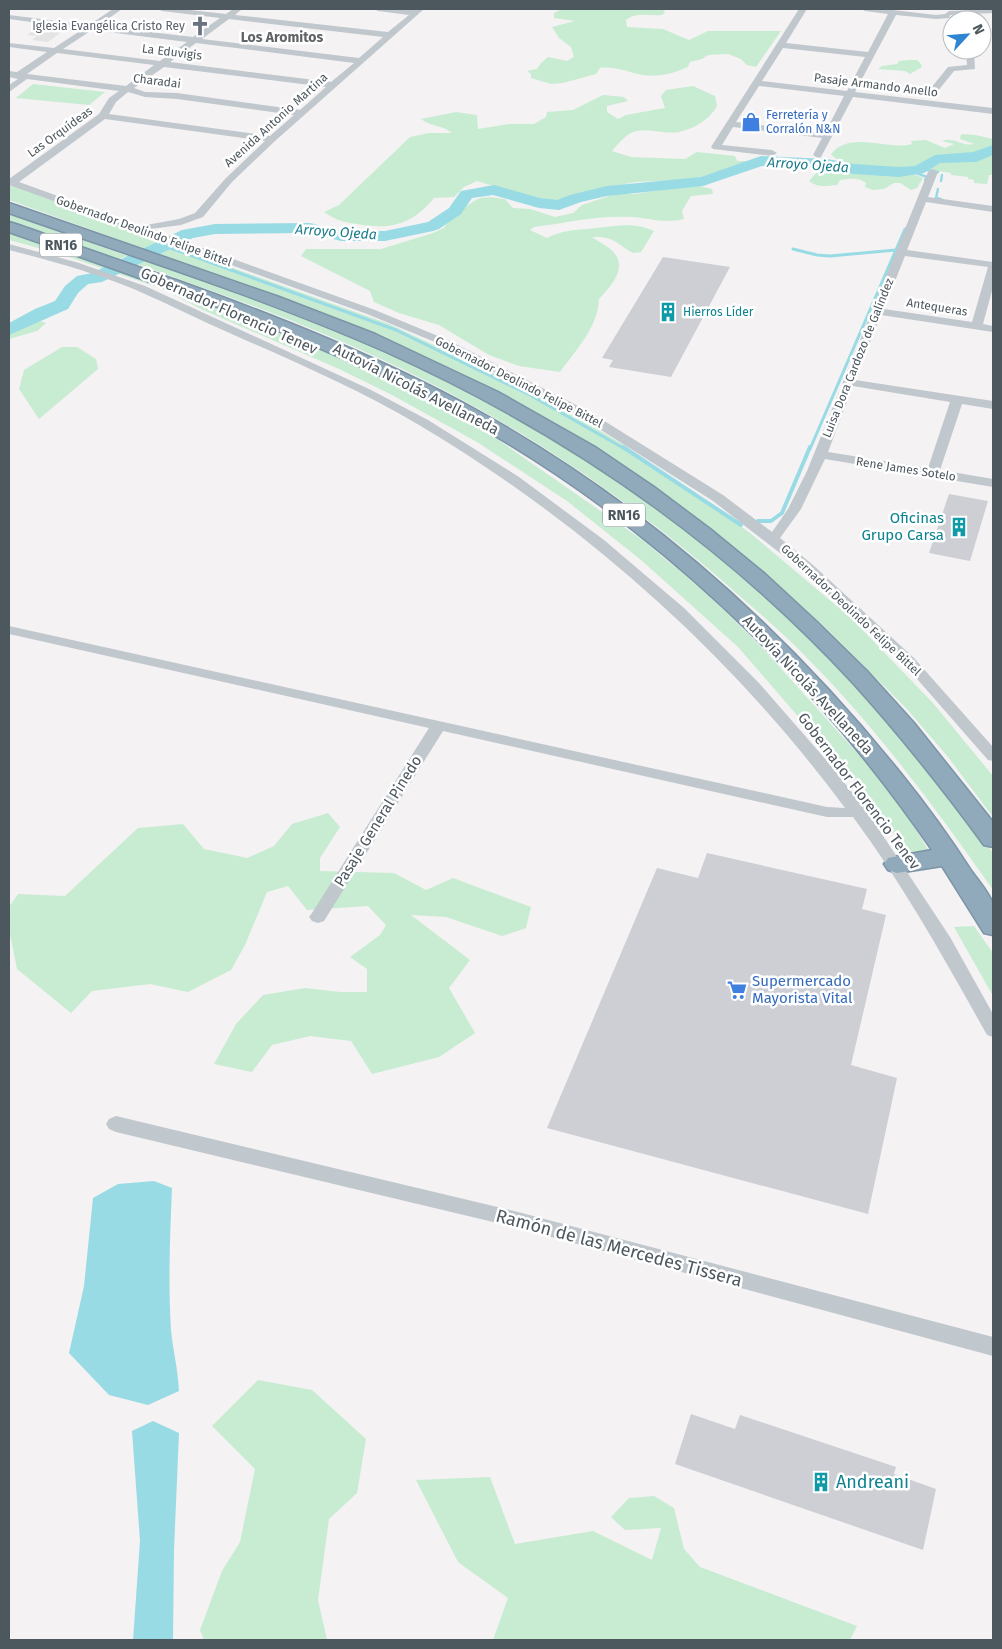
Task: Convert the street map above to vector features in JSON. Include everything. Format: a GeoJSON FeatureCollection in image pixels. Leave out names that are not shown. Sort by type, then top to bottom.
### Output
{"type":"FeatureCollection","features":[{"type":"Feature","properties":{"kind":"highway","name":"Autovía Nicolás Avellaneda"},"geometry":{"type":"LineString","coordinates":[[9,208],[129,264],[360,359],[477,418],[573,478],[677,557],[742,614],[794,666],[889,774],[948,857],[993,926]]}},
{"type":"Feature","properties":{"kind":"highway","name":"Autovía Nicolás Avellaneda"},"geometry":{"type":"LineString","coordinates":[[9,227],[129,264],[286,305],[390,347],[458,379],[528,416],[608,464],[673,511],[740,566],[821,638],[870,688],[921,746],[993,839]]}},
{"type":"Feature","properties":{"kind":"highway"},"geometry":{"type":"LineString","coordinates":[[897,864],[948,857]]}},
{"type":"Feature","properties":{"kind":"street"},"geometry":{"type":"LineString","coordinates":[[9,90],[23,79],[19,75],[118,9]]}},
{"type":"Feature","properties":{"kind":"street"},"geometry":{"type":"LineString","coordinates":[[162,9],[389,35]]}},
{"type":"Feature","properties":{"kind":"street","name":"Las Orquídeas"},"geometry":{"type":"LineString","coordinates":[[10,183],[103,116],[112,100],[238,9]]}},
{"type":"Feature","properties":{"kind":"street"},"geometry":{"type":"LineString","coordinates":[[378,9],[417,11]]}},
{"type":"Feature","properties":{"kind":"street"},"geometry":{"type":"LineString","coordinates":[[772,153],[716,147],[803,9]]}},
{"type":"Feature","properties":{"kind":"street"},"geometry":{"type":"LineString","coordinates":[[865,9],[936,17],[942,16]]}},
{"type":"Feature","properties":{"kind":"street","name":"Avenida Antonio Martina"},"geometry":{"type":"LineString","coordinates":[[141,229],[181,222],[199,215],[229,180],[272,139],[417,11]]}},
{"type":"Feature","properties":{"kind":"street"},"geometry":{"type":"LineString","coordinates":[[818,155],[826,136],[893,12]]}},
{"type":"Feature","properties":{"kind":"street"},"geometry":{"type":"LineString","coordinates":[[9,17],[362,60]]}},
{"type":"Feature","properties":{"kind":"street","name":"La Eduvigis"},"geometry":{"type":"LineString","coordinates":[[9,45],[333,85]]}},
{"type":"Feature","properties":{"kind":"street"},"geometry":{"type":"LineString","coordinates":[[780,45],[871,55]]}},
{"type":"Feature","properties":{"kind":"street"},"geometry":{"type":"LineString","coordinates":[[934,90],[951,69],[972,67],[971,60]]}},
{"type":"Feature","properties":{"kind":"street","name":"Charadai"},"geometry":{"type":"LineString","coordinates":[[9,74],[301,113]]}},
{"type":"Feature","properties":{"kind":"street","name":"Pasaje Armando Anello"},"geometry":{"type":"LineString","coordinates":[[756,83],[993,111]]}},
{"type":"Feature","properties":{"kind":"street"},"geometry":{"type":"LineString","coordinates":[[103,116],[272,139]]}},
{"type":"Feature","properties":{"kind":"street"},"geometry":{"type":"LineString","coordinates":[[729,124],[826,136]]}},
{"type":"Feature","properties":{"kind":"street","name":"Luisa Dora Cardozo de Galíndez"},"geometry":{"type":"LineString","coordinates":[[773,539],[794,512],[849,382],[933,172]]}},
{"type":"Feature","properties":{"kind":"street","name":"Gobernador Deolindo Felipe Bittel"},"geometry":{"type":"LineString","coordinates":[[10,183],[349,304],[446,343],[562,402],[608,428],[710,493],[773,539],[808,568],[909,662],[993,756]]}},
{"type":"Feature","properties":{"kind":"street"},"geometry":{"type":"LineString","coordinates":[[922,199],[993,209]]}},
{"type":"Feature","properties":{"kind":"street","name":"Gobernador Florencio Tenev"},"geometry":{"type":"LineString","coordinates":[[9,247],[97,272],[129,264],[162,297],[182,308],[331,375],[423,422],[505,472],[565,514],[637,572],[705,634],[809,747],[897,864],[974,992],[993,1030]]}},
{"type":"Feature","properties":{"kind":"street"},"geometry":{"type":"LineString","coordinates":[[901,252],[993,266],[977,326]]}},
{"type":"Feature","properties":{"kind":"street","name":"Antequeras"},"geometry":{"type":"LineString","coordinates":[[877,312],[993,329]]}},
{"type":"Feature","properties":{"kind":"street"},"geometry":{"type":"LineString","coordinates":[[849,382],[993,405]]}},
{"type":"Feature","properties":{"kind":"street"},"geometry":{"type":"LineString","coordinates":[[933,473],[957,399]]}},
{"type":"Feature","properties":{"kind":"street","name":"Rene James Sotelo"},"geometry":{"type":"LineString","coordinates":[[819,454],[993,483]]}},
{"type":"Feature","properties":{"kind":"street"},"geometry":{"type":"LineString","coordinates":[[9,630],[827,812],[848,813],[858,811]]}},
{"type":"Feature","properties":{"kind":"street","name":"Pasaje General Pinedo"},"geometry":{"type":"LineString","coordinates":[[318,917],[439,726]]}},
{"type":"Feature","properties":{"kind":"street","name":"Ramón de las Mercedes Tissera"},"geometry":{"type":"LineString","coordinates":[[116,1124],[243,1156],[518,1220],[993,1348]]}},
{"type":"Feature","properties":{"kind":"shaded area"},"geometry":{"type":"Polygon","coordinates":[[[49,28],[64,30],[48,42],[32,40],[37,36],[27,35],[32,31],[43,33],[49,28]]]}},
{"type":"Feature","properties":{"kind":"green space"},"geometry":{"type":"Polygon","coordinates":[[[562,9],[663,9],[665,12],[662,15],[638,15],[626,20],[627,27],[663,29],[689,40],[708,31],[781,31],[756,67],[747,65],[741,59],[728,54],[708,55],[702,59],[690,62],[688,67],[664,75],[651,76],[615,68],[600,68],[596,74],[563,83],[551,84],[531,78],[531,74],[527,71],[537,69],[548,57],[567,61],[574,57],[571,47],[559,38],[552,27],[575,21],[554,18],[554,13],[562,9]]]}},
{"type":"Feature","properties":{"kind":"green space"},"geometry":{"type":"Polygon","coordinates":[[[908,60],[917,60],[922,67],[910,74],[905,71],[878,69],[882,66],[908,60]]]}},
{"type":"Feature","properties":{"kind":"green space"},"geometry":{"type":"Polygon","coordinates":[[[33,84],[105,92],[89,105],[16,98],[33,84]]]}},
{"type":"Feature","properties":{"kind":"green space"},"geometry":{"type":"Polygon","coordinates":[[[693,86],[715,96],[717,106],[706,119],[685,131],[673,133],[647,130],[635,131],[624,138],[612,151],[631,157],[685,159],[697,152],[735,156],[737,161],[750,161],[695,179],[636,182],[592,190],[564,200],[554,201],[516,193],[477,181],[464,187],[454,197],[434,198],[409,220],[390,226],[369,226],[347,222],[336,219],[324,212],[339,205],[410,137],[429,133],[452,133],[421,119],[456,112],[477,115],[478,129],[509,124],[534,124],[546,117],[547,112],[573,110],[603,95],[624,97],[628,101],[607,106],[607,112],[618,119],[626,115],[665,108],[661,96],[666,90],[693,86]]]}},
{"type":"Feature","properties":{"kind":"green space"},"geometry":{"type":"Polygon","coordinates":[[[961,134],[993,139],[993,148],[972,156],[929,159],[920,166],[905,170],[869,168],[845,162],[831,154],[839,147],[859,142],[902,145],[912,144],[911,141],[926,140],[945,148],[954,144],[942,141],[946,140],[970,145],[974,144],[960,139],[961,134]]]}},
{"type":"Feature","properties":{"kind":"green space"},"geometry":{"type":"Polygon","coordinates":[[[993,152],[993,175],[989,175],[987,184],[974,183],[974,180],[968,179],[968,177],[926,169],[938,163],[978,158],[993,152]]]}},
{"type":"Feature","properties":{"kind":"green space"},"geometry":{"type":"Polygon","coordinates":[[[830,169],[893,175],[911,173],[923,178],[917,188],[911,190],[900,183],[894,183],[884,189],[873,190],[865,187],[866,183],[857,179],[840,180],[837,185],[826,186],[819,186],[809,181],[819,170],[830,169]]]}},
{"type":"Feature","properties":{"kind":"green space"},"geometry":{"type":"Polygon","coordinates":[[[9,185],[164,240],[161,242],[389,324],[538,394],[624,445],[750,533],[851,618],[933,703],[993,776],[993,817],[948,757],[906,708],[826,628],[785,591],[726,544],[598,450],[538,413],[461,373],[396,343],[281,298],[9,200],[9,185]]]}},
{"type":"Feature","properties":{"kind":"green space"},"geometry":{"type":"Polygon","coordinates":[[[695,185],[712,189],[713,194],[691,196],[682,211],[684,219],[663,221],[631,217],[606,217],[534,227],[530,230],[547,238],[571,230],[618,226],[639,226],[654,231],[641,252],[633,253],[610,239],[592,237],[615,254],[619,261],[619,268],[614,281],[599,299],[595,319],[590,329],[560,372],[519,366],[489,355],[439,325],[399,313],[374,302],[370,291],[301,256],[306,249],[381,249],[433,233],[444,228],[466,207],[484,197],[505,199],[513,208],[530,209],[555,217],[573,213],[582,205],[615,194],[635,194],[695,185]]]}},
{"type":"Feature","properties":{"kind":"green space"},"geometry":{"type":"Polygon","coordinates":[[[9,214],[125,255],[149,258],[336,329],[432,372],[576,450],[673,519],[764,594],[863,690],[953,797],[993,853],[993,890],[929,801],[883,743],[860,715],[802,653],[701,562],[659,528],[570,465],[478,408],[351,345],[260,308],[137,264],[127,259],[126,256],[117,260],[9,222],[9,214]]]}},
{"type":"Feature","properties":{"kind":"green space"},"geometry":{"type":"Polygon","coordinates":[[[9,231],[124,271],[345,359],[494,437],[641,539],[725,611],[767,653],[868,765],[899,802],[933,858],[910,858],[871,801],[738,647],[641,560],[567,501],[477,442],[392,395],[339,369],[201,309],[163,289],[57,253],[9,240],[9,231]]]}},
{"type":"Feature","properties":{"kind":"green space"},"geometry":{"type":"Polygon","coordinates":[[[37,320],[46,323],[37,331],[9,339],[9,335],[37,320]]]}},
{"type":"Feature","properties":{"kind":"green space"},"geometry":{"type":"Polygon","coordinates":[[[62,347],[77,347],[96,359],[98,369],[39,419],[19,389],[24,370],[62,347]]]}},
{"type":"Feature","properties":{"kind":"green space"},"geometry":{"type":"Polygon","coordinates":[[[328,813],[340,827],[320,858],[320,871],[394,873],[426,890],[453,878],[531,907],[526,928],[502,936],[446,917],[411,915],[470,960],[449,988],[475,1033],[439,1057],[372,1074],[351,1041],[310,1036],[272,1045],[252,1072],[214,1064],[236,1024],[263,995],[305,988],[340,992],[367,992],[367,969],[350,957],[380,935],[386,925],[368,906],[307,910],[288,886],[267,892],[245,945],[231,970],[188,992],[150,984],[92,991],[71,1013],[17,969],[9,929],[9,907],[18,894],[65,896],[138,828],[183,824],[204,849],[247,858],[274,846],[292,824],[328,813]]]}},
{"type":"Feature","properties":{"kind":"green space"},"geometry":{"type":"Polygon","coordinates":[[[974,926],[993,953],[993,996],[954,927],[974,926]]]}},
{"type":"Feature","properties":{"kind":"green space"},"geometry":{"type":"Polygon","coordinates":[[[258,1380],[312,1390],[366,1439],[357,1493],[329,1519],[318,1600],[327,1640],[204,1640],[200,1630],[222,1571],[240,1542],[255,1469],[212,1426],[258,1380]]]}},
{"type":"Feature","properties":{"kind":"green space"},"geometry":{"type":"Polygon","coordinates":[[[490,1477],[515,1544],[593,1531],[652,1560],[661,1528],[625,1530],[611,1517],[629,1498],[654,1496],[674,1508],[684,1549],[700,1567],[857,1626],[850,1640],[493,1640],[508,1598],[458,1562],[416,1480],[490,1477]]]}},
{"type":"Feature","properties":{"kind":"water"},"geometry":{"type":"Polygon","coordinates":[[[154,1181],[172,1188],[170,1312],[179,1391],[148,1405],[109,1395],[69,1353],[84,1286],[93,1198],[118,1184],[154,1181]]]}},
{"type":"Feature","properties":{"kind":"water"},"geometry":{"type":"Polygon","coordinates":[[[153,1421],[179,1433],[174,1550],[173,1640],[133,1640],[140,1541],[132,1431],[153,1421]]]}},
{"type":"Feature","properties":{"kind":"building","name":"Hierros Líder"},"geometry":{"type":"Polygon","coordinates":[[[663,257],[730,267],[671,377],[609,367],[613,360],[602,358],[663,257]]]}},
{"type":"Feature","properties":{"kind":"building","name":"Oficinas Grupo Carsa"},"geometry":{"type":"Polygon","coordinates":[[[949,494],[988,501],[970,561],[929,553],[949,494]]]}},
{"type":"Feature","properties":{"kind":"building","name":"Supermercado Mayorista Vital"},"geometry":{"type":"Polygon","coordinates":[[[707,853],[867,889],[862,909],[886,915],[851,1065],[897,1078],[868,1214],[547,1128],[657,868],[698,878],[707,853]]]}},
{"type":"Feature","properties":{"kind":"building","name":"Andreani"},"geometry":{"type":"Polygon","coordinates":[[[691,1414],[735,1429],[740,1415],[896,1467],[894,1474],[936,1489],[923,1550],[675,1464],[691,1414]]]}},
{"type":"Feature","properties":{"kind":"waterway","name":"Arroyo Ojeda"},"geometry":{"type":"LineString","coordinates":[[9,330],[41,313],[62,305],[71,290],[83,280],[96,278],[188,234],[215,229],[310,228],[341,236],[385,236],[433,226],[455,211],[467,194],[494,190],[539,203],[559,205],[576,198],[607,191],[703,181],[761,161],[827,164],[854,169],[899,172],[919,170],[935,160],[944,158],[976,157],[993,149]]}},
{"type":"Feature","properties":{"kind":"waterway"},"geometry":{"type":"LineString","coordinates":[[921,169],[938,172]]}},
{"type":"Feature","properties":{"kind":"waterway"},"geometry":{"type":"LineString","coordinates":[[911,171],[927,177],[925,180]]}},
{"type":"Feature","properties":{"kind":"waterway"},"geometry":{"type":"LineString","coordinates":[[941,181],[942,175]]}},
{"type":"Feature","properties":{"kind":"waterway"},"geometry":{"type":"LineString","coordinates":[[938,189],[936,198],[942,200]]}},
{"type":"Feature","properties":{"kind":"waterway"},"geometry":{"type":"LineString","coordinates":[[896,250],[905,229]]}},
{"type":"Feature","properties":{"kind":"waterway"},"geometry":{"type":"LineString","coordinates":[[165,246],[396,330],[530,395],[625,449]]}},
{"type":"Feature","properties":{"kind":"waterway"},"geometry":{"type":"LineString","coordinates":[[793,249],[830,256],[896,250]]}},
{"type":"Feature","properties":{"kind":"waterway"},"geometry":{"type":"LineString","coordinates":[[810,449],[896,250]]}},
{"type":"Feature","properties":{"kind":"waterway"},"geometry":{"type":"LineString","coordinates":[[623,447],[741,525]]}},
{"type":"Feature","properties":{"kind":"waterway"},"geometry":{"type":"LineString","coordinates":[[758,521],[771,521],[782,513],[810,447]]}},
{"type":"Feature","properties":{"kind":"place","name":"Iglesia Evangélica Cristo Rey"},"geometry":{"type":"Point","coordinates":[200,26]}},
{"type":"Feature","properties":{"kind":"place","name":"Ferretería y Corralón N&N"},"geometry":{"type":"Point","coordinates":[751,122]}},
{"type":"Feature","properties":{"kind":"place","name":"Hierros Líder"},"geometry":{"type":"Point","coordinates":[668,312]}},
{"type":"Feature","properties":{"kind":"place","name":"Oficinas Grupo Carsa"},"geometry":{"type":"Point","coordinates":[959,527]}},
{"type":"Feature","properties":{"kind":"place","name":"Supermercado Mayorista Vital"},"geometry":{"type":"Point","coordinates":[737,990]}},
{"type":"Feature","properties":{"kind":"place","name":"Andreani"},"geometry":{"type":"Point","coordinates":[821,1482]}},
{"type":"Feature","properties":{"kind":"district","name":"Los Aromitos"},"geometry":{"type":"Point","coordinates":[282,37]}}]}
